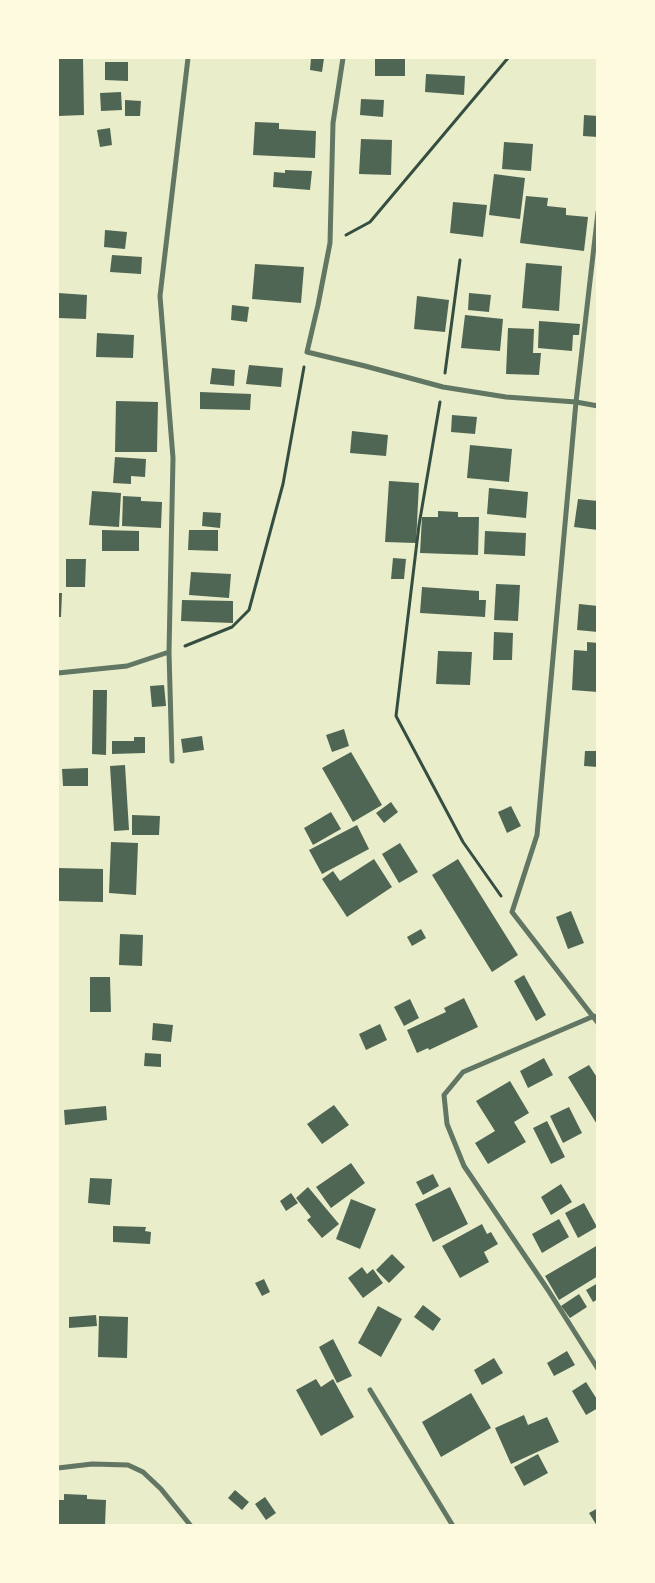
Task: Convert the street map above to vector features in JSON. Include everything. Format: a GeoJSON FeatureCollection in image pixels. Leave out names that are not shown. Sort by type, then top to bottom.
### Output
{"type":"FeatureCollection","features":[{"type":"Feature","properties":{"kind":"street"},"geometry":{"type":"LineString","coordinates":[[172,761],[169,652],[173,458],[160,296],[188,58]]}},
{"type":"Feature","properties":{"kind":"street"},"geometry":{"type":"LineString","coordinates":[[343,58],[334,123],[330,243],[307,352],[443,387],[506,397],[576,402],[598,406]]}},
{"type":"Feature","properties":{"kind":"street"},"geometry":{"type":"LineString","coordinates":[[598,212],[576,402],[537,835],[512,912],[598,1023]]}},
{"type":"Feature","properties":{"kind":"street"},"geometry":{"type":"LineString","coordinates":[[58,673],[127,666],[169,652]]}},
{"type":"Feature","properties":{"kind":"street"},"geometry":{"type":"LineString","coordinates":[[594,1016],[462,1072],[444,1095],[447,1124],[464,1166],[598,1368]]}},
{"type":"Feature","properties":{"kind":"street"},"geometry":{"type":"LineString","coordinates":[[370,1390],[453,1526]]}},
{"type":"Feature","properties":{"kind":"street"},"geometry":{"type":"LineString","coordinates":[[58,1468],[92,1464],[128,1465],[143,1472],[161,1489],[191,1526]]}},
{"type":"Feature","properties":{"kind":"path"},"geometry":{"type":"LineString","coordinates":[[330,243],[370,222],[508,58]]}},
{"type":"Feature","properties":{"kind":"path"},"geometry":{"type":"LineString","coordinates":[[460,260],[443,387],[419,525],[396,716],[463,842],[512,912]]}},
{"type":"Feature","properties":{"kind":"path"},"geometry":{"type":"LineString","coordinates":[[169,652],[232,627],[249,610],[283,484],[307,352]]}},
{"type":"Feature","properties":{"kind":"building"},"geometry":{"type":"Polygon","coordinates":[[[58,58],[83,58],[84,115],[58,116],[58,58]]]}},
{"type":"Feature","properties":{"kind":"building"},"geometry":{"type":"Polygon","coordinates":[[[311,58],[324,58],[322,72],[310,70],[311,58]]]}},
{"type":"Feature","properties":{"kind":"building"},"geometry":{"type":"Polygon","coordinates":[[[375,58],[405,58],[405,76],[375,76],[375,58]]]}},
{"type":"Feature","properties":{"kind":"building"},"geometry":{"type":"Polygon","coordinates":[[[105,62],[128,62],[128,81],[105,80],[105,62]]]}},
{"type":"Feature","properties":{"kind":"building"},"geometry":{"type":"Polygon","coordinates":[[[426,74],[465,76],[464,95],[425,92],[426,74]]]}},
{"type":"Feature","properties":{"kind":"building"},"geometry":{"type":"Polygon","coordinates":[[[121,92],[122,110],[101,111],[100,93],[121,92]]]}},
{"type":"Feature","properties":{"kind":"building"},"geometry":{"type":"Polygon","coordinates":[[[361,99],[384,100],[383,117],[360,115],[361,99]]]}},
{"type":"Feature","properties":{"kind":"building"},"geometry":{"type":"Polygon","coordinates":[[[125,100],[141,101],[140,116],[125,116],[125,100]]]}},
{"type":"Feature","properties":{"kind":"building"},"geometry":{"type":"Polygon","coordinates":[[[584,115],[598,116],[598,137],[583,136],[584,115]]]}},
{"type":"Feature","properties":{"kind":"building"},"geometry":{"type":"Polygon","coordinates":[[[255,122],[279,123],[279,129],[316,131],[315,158],[253,155],[255,122]]]}},
{"type":"Feature","properties":{"kind":"building"},"geometry":{"type":"Polygon","coordinates":[[[110,128],[112,145],[100,147],[97,130],[110,128]]]}},
{"type":"Feature","properties":{"kind":"building"},"geometry":{"type":"Polygon","coordinates":[[[361,139],[392,140],[391,175],[359,174],[361,139]]]}},
{"type":"Feature","properties":{"kind":"building"},"geometry":{"type":"Polygon","coordinates":[[[504,142],[533,144],[531,171],[502,169],[504,142]]]}},
{"type":"Feature","properties":{"kind":"building"},"geometry":{"type":"Polygon","coordinates":[[[285,170],[312,171],[310,190],[273,187],[274,172],[285,173],[285,170]]]}},
{"type":"Feature","properties":{"kind":"building"},"geometry":{"type":"Polygon","coordinates":[[[494,174],[525,178],[520,219],[489,215],[494,174]]]}},
{"type":"Feature","properties":{"kind":"building"},"geometry":{"type":"Polygon","coordinates":[[[526,196],[548,198],[547,206],[566,208],[566,215],[588,217],[584,251],[520,243],[526,196]]]}},
{"type":"Feature","properties":{"kind":"building"},"geometry":{"type":"Polygon","coordinates":[[[453,202],[487,205],[483,237],[450,233],[453,202]]]}},
{"type":"Feature","properties":{"kind":"building"},"geometry":{"type":"Polygon","coordinates":[[[105,230],[127,232],[125,249],[104,247],[105,230]]]}},
{"type":"Feature","properties":{"kind":"building"},"geometry":{"type":"Polygon","coordinates":[[[112,255],[142,257],[141,274],[110,272],[112,255]]]}},
{"type":"Feature","properties":{"kind":"building"},"geometry":{"type":"Polygon","coordinates":[[[526,263],[562,266],[559,311],[522,308],[526,263]]]}},
{"type":"Feature","properties":{"kind":"building"},"geometry":{"type":"Polygon","coordinates":[[[255,264],[304,267],[301,303],[252,299],[255,264]]]}},
{"type":"Feature","properties":{"kind":"building"},"geometry":{"type":"Polygon","coordinates":[[[58,293],[87,295],[86,319],[58,318],[58,293]]]}},
{"type":"Feature","properties":{"kind":"building"},"geometry":{"type":"Polygon","coordinates":[[[469,293],[491,295],[489,312],[468,310],[469,293]]]}},
{"type":"Feature","properties":{"kind":"building"},"geometry":{"type":"Polygon","coordinates":[[[417,296],[449,300],[445,332],[414,329],[417,296]]]}},
{"type":"Feature","properties":{"kind":"building"},"geometry":{"type":"Polygon","coordinates":[[[232,305],[249,307],[247,322],[231,320],[232,305]]]}},
{"type":"Feature","properties":{"kind":"building"},"geometry":{"type":"Polygon","coordinates":[[[465,315],[503,319],[500,351],[461,348],[465,315]]]}},
{"type":"Feature","properties":{"kind":"building"},"geometry":{"type":"Polygon","coordinates":[[[539,321],[580,324],[579,335],[573,335],[572,351],[538,348],[539,321]]]}},
{"type":"Feature","properties":{"kind":"building"},"geometry":{"type":"Polygon","coordinates":[[[508,328],[534,329],[533,353],[541,353],[539,375],[506,374],[508,328]]]}},
{"type":"Feature","properties":{"kind":"building"},"geometry":{"type":"Polygon","coordinates":[[[97,333],[134,335],[133,358],[96,357],[97,333]]]}},
{"type":"Feature","properties":{"kind":"building"},"geometry":{"type":"Polygon","coordinates":[[[249,365],[283,368],[281,387],[246,384],[249,365]]]}},
{"type":"Feature","properties":{"kind":"building"},"geometry":{"type":"Polygon","coordinates":[[[212,368],[235,370],[234,386],[210,384],[212,368]]]}},
{"type":"Feature","properties":{"kind":"building"},"geometry":{"type":"Polygon","coordinates":[[[200,392],[251,394],[250,410],[200,409],[200,392]]]}},
{"type":"Feature","properties":{"kind":"building"},"geometry":{"type":"Polygon","coordinates":[[[116,401],[158,402],[157,452],[115,452],[116,401]]]}},
{"type":"Feature","properties":{"kind":"building"},"geometry":{"type":"Polygon","coordinates":[[[452,415],[477,417],[475,434],[451,432],[452,415]]]}},
{"type":"Feature","properties":{"kind":"building"},"geometry":{"type":"Polygon","coordinates":[[[352,431],[388,435],[386,456],[350,453],[352,431]]]}},
{"type":"Feature","properties":{"kind":"building"},"geometry":{"type":"Polygon","coordinates":[[[470,445],[512,449],[509,482],[467,478],[470,445]]]}},
{"type":"Feature","properties":{"kind":"building"},"geometry":{"type":"Polygon","coordinates":[[[115,457],[146,459],[145,477],[131,476],[131,484],[113,483],[115,457]]]}},
{"type":"Feature","properties":{"kind":"building"},"geometry":{"type":"Polygon","coordinates":[[[389,481],[419,483],[416,543],[385,542],[389,481]]]}},
{"type":"Feature","properties":{"kind":"building"},"geometry":{"type":"Polygon","coordinates":[[[489,488],[528,492],[526,518],[487,514],[489,488]]]}},
{"type":"Feature","properties":{"kind":"building"},"geometry":{"type":"Polygon","coordinates":[[[92,491],[121,493],[119,527],[89,525],[92,491]]]}},
{"type":"Feature","properties":{"kind":"building"},"geometry":{"type":"Polygon","coordinates":[[[123,496],[141,497],[141,501],[162,502],[161,528],[122,526],[123,496]]]}},
{"type":"Feature","properties":{"kind":"building"},"geometry":{"type":"Polygon","coordinates":[[[578,499],[598,501],[598,530],[574,527],[578,499]]]}},
{"type":"Feature","properties":{"kind":"building"},"geometry":{"type":"Polygon","coordinates":[[[438,511],[458,512],[458,517],[479,517],[478,555],[420,553],[422,517],[438,517],[438,511]]]}},
{"type":"Feature","properties":{"kind":"building"},"geometry":{"type":"Polygon","coordinates":[[[203,512],[221,513],[220,528],[202,526],[203,512]]]}},
{"type":"Feature","properties":{"kind":"building"},"geometry":{"type":"Polygon","coordinates":[[[102,530],[139,531],[139,551],[102,551],[102,530]]]}},
{"type":"Feature","properties":{"kind":"building"},"geometry":{"type":"Polygon","coordinates":[[[189,530],[218,530],[218,551],[188,550],[189,530]]]}},
{"type":"Feature","properties":{"kind":"building"},"geometry":{"type":"Polygon","coordinates":[[[485,531],[526,533],[525,556],[484,554],[485,531]]]}},
{"type":"Feature","properties":{"kind":"building"},"geometry":{"type":"Polygon","coordinates":[[[393,558],[406,559],[404,579],[391,579],[393,558]]]}},
{"type":"Feature","properties":{"kind":"building"},"geometry":{"type":"Polygon","coordinates":[[[66,559],[86,559],[85,587],[66,587],[66,559]]]}},
{"type":"Feature","properties":{"kind":"building"},"geometry":{"type":"Polygon","coordinates":[[[191,572],[231,574],[229,598],[189,595],[191,572]]]}},
{"type":"Feature","properties":{"kind":"building"},"geometry":{"type":"Polygon","coordinates":[[[496,584],[520,585],[518,621],[494,620],[496,584]]]}},
{"type":"Feature","properties":{"kind":"building"},"geometry":{"type":"Polygon","coordinates":[[[422,587],[479,591],[479,600],[486,600],[485,617],[420,613],[422,587]]]}},
{"type":"Feature","properties":{"kind":"building"},"geometry":{"type":"Polygon","coordinates":[[[58,593],[62,593],[61,617],[58,617],[58,593]]]}},
{"type":"Feature","properties":{"kind":"building"},"geometry":{"type":"Polygon","coordinates":[[[182,600],[233,601],[233,623],[181,621],[182,600]]]}},
{"type":"Feature","properties":{"kind":"building"},"geometry":{"type":"Polygon","coordinates":[[[579,604],[598,606],[598,632],[577,630],[579,604]]]}},
{"type":"Feature","properties":{"kind":"building"},"geometry":{"type":"Polygon","coordinates":[[[494,632],[513,633],[512,660],[493,660],[494,632]]]}},
{"type":"Feature","properties":{"kind":"building"},"geometry":{"type":"Polygon","coordinates":[[[587,642],[598,643],[598,692],[572,690],[574,650],[587,651],[587,642]]]}},
{"type":"Feature","properties":{"kind":"building"},"geometry":{"type":"Polygon","coordinates":[[[438,651],[472,652],[470,685],[436,684],[438,651]]]}},
{"type":"Feature","properties":{"kind":"building"},"geometry":{"type":"Polygon","coordinates":[[[164,685],[166,706],[152,707],[150,686],[164,685]]]}},
{"type":"Feature","properties":{"kind":"building"},"geometry":{"type":"Polygon","coordinates":[[[93,690],[107,690],[106,755],[92,754],[93,690]]]}},
{"type":"Feature","properties":{"kind":"building"},"geometry":{"type":"Polygon","coordinates":[[[344,729],[349,746],[332,752],[326,735],[344,729]]]}},
{"type":"Feature","properties":{"kind":"building"},"geometry":{"type":"Polygon","coordinates":[[[202,736],[204,750],[183,753],[181,739],[202,736]]]}},
{"type":"Feature","properties":{"kind":"building"},"geometry":{"type":"Polygon","coordinates":[[[134,737],[145,737],[145,753],[112,754],[112,741],[134,741],[134,737]]]}},
{"type":"Feature","properties":{"kind":"building"},"geometry":{"type":"Polygon","coordinates":[[[585,751],[598,751],[598,767],[584,766],[585,751]]]}},
{"type":"Feature","properties":{"kind":"building"},"geometry":{"type":"Polygon","coordinates":[[[351,752],[382,805],[353,822],[322,768],[351,752]]]}},
{"type":"Feature","properties":{"kind":"building"},"geometry":{"type":"Polygon","coordinates":[[[125,765],[129,830],[114,831],[110,766],[125,765]]]}},
{"type":"Feature","properties":{"kind":"building"},"geometry":{"type":"Polygon","coordinates":[[[88,768],[88,786],[63,786],[62,769],[88,768]]]}},
{"type":"Feature","properties":{"kind":"building"},"geometry":{"type":"Polygon","coordinates":[[[391,802],[398,812],[384,823],[376,813],[391,802]]]}},
{"type":"Feature","properties":{"kind":"building"},"geometry":{"type":"Polygon","coordinates":[[[511,806],[521,826],[507,833],[498,812],[511,806]]]}},
{"type":"Feature","properties":{"kind":"building"},"geometry":{"type":"Polygon","coordinates":[[[331,812],[341,829],[313,845],[304,828],[331,812]]]}},
{"type":"Feature","properties":{"kind":"building"},"geometry":{"type":"Polygon","coordinates":[[[132,815],[160,816],[159,835],[132,835],[132,815]]]}},
{"type":"Feature","properties":{"kind":"building"},"geometry":{"type":"Polygon","coordinates":[[[357,825],[369,849],[322,874],[309,850],[357,825]]]}},
{"type":"Feature","properties":{"kind":"building"},"geometry":{"type":"Polygon","coordinates":[[[111,842],[138,843],[136,895],[109,893],[111,842]]]}},
{"type":"Feature","properties":{"kind":"building"},"geometry":{"type":"Polygon","coordinates":[[[400,843],[418,872],[399,883],[382,854],[400,843]]]}},
{"type":"Feature","properties":{"kind":"building"},"geometry":{"type":"Polygon","coordinates":[[[374,859],[392,887],[347,917],[322,879],[333,871],[340,881],[374,859]]]}},
{"type":"Feature","properties":{"kind":"building"},"geometry":{"type":"Polygon","coordinates":[[[458,859],[518,955],[492,972],[432,875],[458,859]]]}},
{"type":"Feature","properties":{"kind":"building"},"geometry":{"type":"Polygon","coordinates":[[[58,868],[103,869],[103,902],[58,901],[58,868]]]}},
{"type":"Feature","properties":{"kind":"building"},"geometry":{"type":"Polygon","coordinates":[[[571,911],[584,943],[568,949],[556,917],[571,911]]]}},
{"type":"Feature","properties":{"kind":"building"},"geometry":{"type":"Polygon","coordinates":[[[421,929],[426,938],[412,946],[407,937],[421,929]]]}},
{"type":"Feature","properties":{"kind":"building"},"geometry":{"type":"Polygon","coordinates":[[[120,934],[143,935],[142,966],[119,965],[120,934]]]}},
{"type":"Feature","properties":{"kind":"building"},"geometry":{"type":"Polygon","coordinates":[[[524,975],[546,1015],[536,1021],[514,981],[524,975]]]}},
{"type":"Feature","properties":{"kind":"building"},"geometry":{"type":"Polygon","coordinates":[[[90,977],[110,977],[111,1012],[90,1012],[90,977]]]}},
{"type":"Feature","properties":{"kind":"building"},"geometry":{"type":"Polygon","coordinates":[[[464,998],[478,1027],[429,1050],[428,1048],[417,1053],[407,1030],[446,1012],[444,1008],[464,998]]]}},
{"type":"Feature","properties":{"kind":"building"},"geometry":{"type":"Polygon","coordinates":[[[410,999],[419,1018],[404,1026],[394,1007],[410,999]]]}},
{"type":"Feature","properties":{"kind":"building"},"geometry":{"type":"Polygon","coordinates":[[[153,1023],[173,1025],[171,1042],[152,1040],[153,1023]]]}},
{"type":"Feature","properties":{"kind":"building"},"geometry":{"type":"Polygon","coordinates":[[[380,1024],[387,1040],[366,1050],[359,1034],[380,1024]]]}},
{"type":"Feature","properties":{"kind":"building"},"geometry":{"type":"Polygon","coordinates":[[[145,1053],[161,1054],[161,1067],[144,1066],[145,1053]]]}},
{"type":"Feature","properties":{"kind":"building"},"geometry":{"type":"Polygon","coordinates":[[[544,1058],[553,1075],[528,1088],[520,1071],[544,1058]]]}},
{"type":"Feature","properties":{"kind":"building"},"geometry":{"type":"Polygon","coordinates":[[[589,1065],[598,1079],[598,1126],[568,1077],[589,1065]]]}},
{"type":"Feature","properties":{"kind":"building"},"geometry":{"type":"Polygon","coordinates":[[[510,1081],[529,1113],[514,1122],[526,1142],[488,1164],[475,1143],[495,1131],[476,1101],[510,1081]]]}},
{"type":"Feature","properties":{"kind":"building"},"geometry":{"type":"Polygon","coordinates":[[[334,1105],[349,1125],[322,1144],[307,1124],[334,1105]]]}},
{"type":"Feature","properties":{"kind":"building"},"geometry":{"type":"Polygon","coordinates":[[[106,1106],[107,1120],[65,1125],[64,1110],[106,1106]]]}},
{"type":"Feature","properties":{"kind":"building"},"geometry":{"type":"Polygon","coordinates":[[[569,1107],[582,1133],[563,1143],[550,1116],[569,1107]]]}},
{"type":"Feature","properties":{"kind":"building"},"geometry":{"type":"Polygon","coordinates":[[[547,1121],[565,1157],[551,1164],[533,1128],[547,1121]]]}},
{"type":"Feature","properties":{"kind":"building"},"geometry":{"type":"Polygon","coordinates":[[[351,1163],[365,1183],[331,1208],[316,1187],[351,1163]]]}},
{"type":"Feature","properties":{"kind":"building"},"geometry":{"type":"Polygon","coordinates":[[[433,1174],[439,1186],[423,1195],[416,1182],[433,1174]]]}},
{"type":"Feature","properties":{"kind":"building"},"geometry":{"type":"Polygon","coordinates":[[[90,1178],[112,1179],[110,1205],[88,1203],[90,1178]]]}},
{"type":"Feature","properties":{"kind":"building"},"geometry":{"type":"Polygon","coordinates":[[[561,1184],[572,1202],[551,1215],[541,1197],[561,1184]]]}},
{"type":"Feature","properties":{"kind":"building"},"geometry":{"type":"Polygon","coordinates":[[[308,1187],[339,1224],[322,1238],[307,1220],[311,1217],[296,1198],[308,1187]]]}},
{"type":"Feature","properties":{"kind":"building"},"geometry":{"type":"Polygon","coordinates":[[[450,1187],[468,1224],[433,1242],[415,1204],[450,1187]]]}},
{"type":"Feature","properties":{"kind":"building"},"geometry":{"type":"Polygon","coordinates":[[[291,1193],[298,1203],[286,1211],[280,1201],[291,1193]]]}},
{"type":"Feature","properties":{"kind":"building"},"geometry":{"type":"Polygon","coordinates":[[[351,1199],[376,1209],[360,1249],[336,1239],[351,1199]]]}},
{"type":"Feature","properties":{"kind":"building"},"geometry":{"type":"Polygon","coordinates":[[[584,1203],[597,1227],[578,1238],[565,1213],[584,1203]]]}},
{"type":"Feature","properties":{"kind":"building"},"geometry":{"type":"Polygon","coordinates":[[[559,1219],[569,1237],[542,1253],[532,1234],[559,1219]]]}},
{"type":"Feature","properties":{"kind":"building"},"geometry":{"type":"Polygon","coordinates":[[[482,1224],[487,1234],[491,1232],[498,1244],[484,1252],[489,1262],[460,1278],[442,1246],[482,1224]]]}},
{"type":"Feature","properties":{"kind":"building"},"geometry":{"type":"Polygon","coordinates":[[[113,1226],[146,1227],[145,1231],[151,1232],[150,1244],[113,1242],[113,1226]]]}},
{"type":"Feature","properties":{"kind":"building"},"geometry":{"type":"Polygon","coordinates":[[[598,1245],[598,1276],[559,1300],[545,1276],[598,1245]]]}},
{"type":"Feature","properties":{"kind":"building"},"geometry":{"type":"Polygon","coordinates":[[[392,1254],[405,1267],[389,1283],[376,1270],[392,1254]]]}},
{"type":"Feature","properties":{"kind":"building"},"geometry":{"type":"Polygon","coordinates":[[[362,1267],[367,1274],[373,1269],[383,1283],[363,1298],[348,1278],[362,1267]]]}},
{"type":"Feature","properties":{"kind":"building"},"geometry":{"type":"Polygon","coordinates":[[[264,1279],[270,1292],[262,1296],[255,1283],[264,1279]]]}},
{"type":"Feature","properties":{"kind":"building"},"geometry":{"type":"Polygon","coordinates":[[[598,1283],[598,1299],[593,1302],[586,1290],[598,1283]]]}},
{"type":"Feature","properties":{"kind":"building"},"geometry":{"type":"Polygon","coordinates":[[[579,1294],[587,1307],[570,1318],[561,1306],[579,1294]]]}},
{"type":"Feature","properties":{"kind":"building"},"geometry":{"type":"Polygon","coordinates":[[[423,1305],[441,1319],[433,1331],[414,1317],[423,1305]]]}},
{"type":"Feature","properties":{"kind":"building"},"geometry":{"type":"Polygon","coordinates":[[[378,1306],[402,1319],[381,1357],[358,1343],[378,1306]]]}},
{"type":"Feature","properties":{"kind":"building"},"geometry":{"type":"Polygon","coordinates":[[[96,1315],[97,1326],[69,1328],[69,1317],[96,1315]]]}},
{"type":"Feature","properties":{"kind":"building"},"geometry":{"type":"Polygon","coordinates":[[[99,1316],[128,1317],[127,1358],[98,1357],[99,1316]]]}},
{"type":"Feature","properties":{"kind":"building"},"geometry":{"type":"Polygon","coordinates":[[[333,1339],[352,1376],[337,1383],[319,1347],[333,1339]]]}},
{"type":"Feature","properties":{"kind":"building"},"geometry":{"type":"Polygon","coordinates":[[[567,1351],[575,1365],[554,1376],[547,1363],[567,1351]]]}},
{"type":"Feature","properties":{"kind":"building"},"geometry":{"type":"Polygon","coordinates":[[[494,1358],[503,1373],[482,1385],[474,1370],[494,1358]]]}},
{"type":"Feature","properties":{"kind":"building"},"geometry":{"type":"Polygon","coordinates":[[[316,1379],[321,1387],[333,1379],[354,1417],[321,1436],[296,1390],[316,1379]]]}},
{"type":"Feature","properties":{"kind":"building"},"geometry":{"type":"Polygon","coordinates":[[[586,1382],[598,1401],[598,1408],[586,1415],[572,1391],[586,1382]]]}},
{"type":"Feature","properties":{"kind":"building"},"geometry":{"type":"Polygon","coordinates":[[[471,1393],[491,1428],[441,1457],[422,1422],[471,1393]]]}},
{"type":"Feature","properties":{"kind":"building"},"geometry":{"type":"Polygon","coordinates":[[[524,1415],[528,1425],[547,1417],[559,1442],[511,1464],[495,1428],[524,1415]]]}},
{"type":"Feature","properties":{"kind":"building"},"geometry":{"type":"Polygon","coordinates":[[[538,1454],[548,1473],[524,1486],[514,1467],[538,1454]]]}},
{"type":"Feature","properties":{"kind":"building"},"geometry":{"type":"Polygon","coordinates":[[[235,1490],[249,1502],[242,1510],[228,1498],[235,1490]]]}},
{"type":"Feature","properties":{"kind":"building"},"geometry":{"type":"Polygon","coordinates":[[[64,1494],[87,1495],[87,1499],[106,1500],[105,1526],[58,1526],[58,1500],[64,1500],[64,1494]]]}},
{"type":"Feature","properties":{"kind":"building"},"geometry":{"type":"Polygon","coordinates":[[[265,1497],[276,1513],[266,1520],[255,1504],[265,1497]]]}},
{"type":"Feature","properties":{"kind":"building"},"geometry":{"type":"Polygon","coordinates":[[[598,1508],[598,1526],[597,1526],[589,1513],[598,1508]]]}}]}
